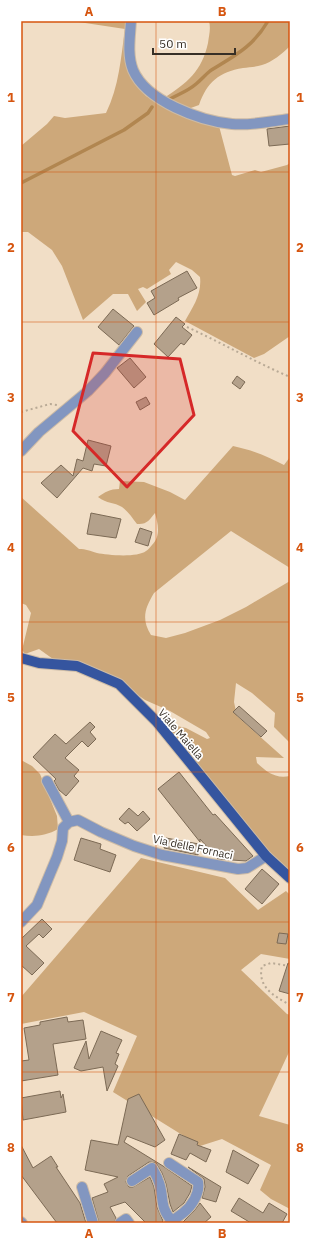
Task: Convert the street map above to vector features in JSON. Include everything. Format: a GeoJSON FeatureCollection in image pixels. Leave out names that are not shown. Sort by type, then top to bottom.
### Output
{"type":"FeatureCollection","features":[{"type":"Feature","properties":{"kind":"main road","name":"Viale Maiella"},"geometry":{"type":"LineString","coordinates":[[21,658],[39,663],[77,666],[119,684],[157,722],[266,856],[290,878]]}},
{"type":"Feature","properties":{"kind":"street"},"geometry":{"type":"LineString","coordinates":[[131,21],[130,50],[133,70],[143,85],[165,103],[205,118],[231,124],[249,124],[290,119]]}},
{"type":"Feature","properties":{"kind":"street"},"geometry":{"type":"LineString","coordinates":[[21,451],[39,432],[88,391],[105,373],[137,332]]}},
{"type":"Feature","properties":{"kind":"street"},"geometry":{"type":"LineString","coordinates":[[21,922],[37,905],[57,857],[64,828],[69,822],[47,781]]}},
{"type":"Feature","properties":{"kind":"street","name":"Via delle Fornaci"},"geometry":{"type":"LineString","coordinates":[[69,822],[78,820],[134,846],[162,855],[238,869],[248,868],[266,856]]}},
{"type":"Feature","properties":{"kind":"street"},"geometry":{"type":"LineString","coordinates":[[132,1181],[152,1168],[159,1180],[163,1208],[171,1222],[184,1213],[193,1201],[199,1189],[198,1182],[168,1163]]}},
{"type":"Feature","properties":{"kind":"street"},"geometry":{"type":"LineString","coordinates":[[82,1186],[93,1223]]}},
{"type":"Feature","properties":{"kind":"street"},"geometry":{"type":"LineString","coordinates":[[120,1223],[126,1219],[130,1223]]}},
{"type":"Feature","properties":{"kind":"path"},"geometry":{"type":"LineString","coordinates":[[187,327],[223,344],[251,360],[290,376]]}},
{"type":"Feature","properties":{"kind":"path"},"geometry":{"type":"LineString","coordinates":[[21,412],[50,404],[56,404],[64,410]]}},
{"type":"Feature","properties":{"kind":"path"},"geometry":{"type":"LineString","coordinates":[[290,966],[271,963],[262,966],[260,975],[265,987],[278,998],[290,1005]]}},
{"type":"Feature","properties":{"kind":"highlighted area"},"geometry":{"type":"Polygon","coordinates":[[[93,353],[180,359],[194,415],[127,487],[73,431],[93,353]]]}},
{"type":"Feature","properties":{"kind":"shaded area"},"geometry":{"type":"Polygon","coordinates":[[[72,21],[126,21],[127,53],[140,89],[146,96],[168,108],[219,126],[232,175],[235,176],[255,170],[261,172],[290,163],[290,336],[264,354],[254,358],[185,321],[198,295],[200,289],[200,277],[192,270],[176,262],[169,270],[171,274],[147,289],[143,287],[138,289],[146,302],[137,311],[128,294],[113,294],[83,320],[62,266],[52,250],[28,232],[21,232],[21,146],[47,124],[54,116],[65,118],[106,113],[117,82],[125,29],[72,21]]]}},
{"type":"Feature","properties":{"kind":"shaded area"},"geometry":{"type":"Polygon","coordinates":[[[209,21],[290,21],[290,46],[266,64],[243,68],[221,75],[210,84],[199,105],[188,109],[164,98],[180,87],[198,69],[208,43],[210,29],[209,21]]]}},
{"type":"Feature","properties":{"kind":"shaded area"},"geometry":{"type":"Polygon","coordinates":[[[233,446],[247,449],[284,465],[290,457],[290,568],[231,531],[154,593],[146,609],[145,619],[151,635],[166,638],[185,633],[220,620],[246,607],[290,581],[290,743],[274,727],[275,713],[252,693],[236,683],[234,702],[237,716],[284,758],[256,757],[257,763],[268,772],[276,776],[290,776],[290,874],[263,851],[173,735],[170,728],[177,726],[186,728],[207,739],[210,738],[206,732],[170,711],[145,700],[122,684],[53,659],[39,649],[25,654],[22,650],[31,613],[26,605],[21,603],[21,497],[79,549],[115,555],[136,555],[146,551],[157,538],[158,526],[155,513],[146,523],[137,524],[122,507],[104,501],[98,497],[108,491],[119,489],[120,481],[144,482],[170,492],[185,500],[233,446]]]}},
{"type":"Feature","properties":{"kind":"shaded area"},"geometry":{"type":"Polygon","coordinates":[[[21,760],[32,766],[40,774],[57,816],[58,829],[40,835],[21,835],[21,760]]]}},
{"type":"Feature","properties":{"kind":"shaded area"},"geometry":{"type":"Polygon","coordinates":[[[141,858],[225,878],[258,910],[286,891],[290,895],[290,959],[261,954],[241,970],[287,1014],[290,1015],[290,1050],[259,1116],[290,1125],[290,1209],[271,1199],[260,1190],[271,1165],[222,1139],[200,1146],[113,1092],[137,1036],[84,1012],[21,1024],[21,997],[141,858]]]}},
{"type":"Feature","properties":{"kind":"building"},"geometry":{"type":"Polygon","coordinates":[[[290,126],[290,144],[269,146],[267,129],[290,126]]]}},
{"type":"Feature","properties":{"kind":"building"},"geometry":{"type":"Polygon","coordinates":[[[187,271],[197,288],[178,298],[179,300],[154,315],[147,303],[155,298],[151,291],[187,271]]]}},
{"type":"Feature","properties":{"kind":"building"},"geometry":{"type":"Polygon","coordinates":[[[113,309],[134,326],[119,345],[98,327],[113,309]]]}},
{"type":"Feature","properties":{"kind":"building"},"geometry":{"type":"Polygon","coordinates":[[[176,317],[185,324],[182,327],[192,335],[184,345],[181,343],[168,357],[154,344],[176,317]]]}},
{"type":"Feature","properties":{"kind":"building"},"geometry":{"type":"Polygon","coordinates":[[[130,358],[146,377],[134,388],[117,368],[130,358]]]}},
{"type":"Feature","properties":{"kind":"building"},"geometry":{"type":"Polygon","coordinates":[[[237,376],[245,382],[240,389],[232,383],[237,376]]]}},
{"type":"Feature","properties":{"kind":"building"},"geometry":{"type":"Polygon","coordinates":[[[146,397],[150,404],[140,410],[136,402],[146,397]]]}},
{"type":"Feature","properties":{"kind":"building"},"geometry":{"type":"Polygon","coordinates":[[[88,440],[111,446],[106,466],[94,464],[92,471],[83,468],[57,498],[41,483],[61,465],[73,476],[77,459],[83,461],[88,440]]]}},
{"type":"Feature","properties":{"kind":"building"},"geometry":{"type":"Polygon","coordinates":[[[91,513],[121,519],[116,538],[87,534],[91,513]]]}},
{"type":"Feature","properties":{"kind":"building"},"geometry":{"type":"Polygon","coordinates":[[[140,528],[152,532],[148,546],[135,542],[140,528]]]}},
{"type":"Feature","properties":{"kind":"building"},"geometry":{"type":"Polygon","coordinates":[[[239,706],[267,731],[261,737],[233,712],[239,706]]]}},
{"type":"Feature","properties":{"kind":"building"},"geometry":{"type":"Polygon","coordinates":[[[90,722],[95,727],[90,732],[96,739],[88,747],[82,741],[65,758],[79,770],[74,776],[79,781],[66,796],[59,790],[54,781],[56,779],[33,757],[55,734],[66,744],[90,722]]]}},
{"type":"Feature","properties":{"kind":"building"},"geometry":{"type":"Polygon","coordinates":[[[179,772],[213,815],[215,814],[253,856],[246,861],[218,859],[200,839],[200,842],[158,789],[179,772]]]}},
{"type":"Feature","properties":{"kind":"building"},"geometry":{"type":"Polygon","coordinates":[[[129,808],[138,816],[143,811],[150,819],[137,831],[128,822],[125,824],[119,819],[129,808]]]}},
{"type":"Feature","properties":{"kind":"building"},"geometry":{"type":"Polygon","coordinates":[[[81,838],[101,844],[100,849],[116,855],[110,872],[74,860],[81,838]]]}},
{"type":"Feature","properties":{"kind":"building"},"geometry":{"type":"Polygon","coordinates":[[[166,838],[199,844],[198,855],[164,848],[166,838]]]}},
{"type":"Feature","properties":{"kind":"building"},"geometry":{"type":"Polygon","coordinates":[[[262,869],[279,884],[262,904],[245,889],[262,869]]]}},
{"type":"Feature","properties":{"kind":"building"},"geometry":{"type":"Polygon","coordinates":[[[42,919],[52,929],[43,938],[39,934],[26,946],[44,963],[32,975],[21,965],[21,939],[42,919]]]}},
{"type":"Feature","properties":{"kind":"building"},"geometry":{"type":"Polygon","coordinates":[[[279,933],[288,934],[286,944],[277,943],[279,933]]]}},
{"type":"Feature","properties":{"kind":"building"},"geometry":{"type":"Polygon","coordinates":[[[288,963],[290,964],[290,994],[279,991],[288,963]]]}},
{"type":"Feature","properties":{"kind":"building"},"geometry":{"type":"Polygon","coordinates":[[[67,1017],[68,1022],[83,1020],[86,1039],[53,1044],[58,1075],[21,1081],[21,1061],[29,1060],[24,1028],[40,1025],[40,1022],[67,1017]]]}},
{"type":"Feature","properties":{"kind":"building"},"geometry":{"type":"Polygon","coordinates":[[[101,1031],[122,1040],[116,1053],[119,1054],[115,1064],[118,1066],[107,1091],[103,1067],[81,1071],[74,1068],[86,1041],[89,1059],[101,1031]]]}},
{"type":"Feature","properties":{"kind":"building"},"geometry":{"type":"Polygon","coordinates":[[[60,1091],[61,1098],[63,1094],[66,1112],[23,1120],[21,1098],[60,1091]]]}},
{"type":"Feature","properties":{"kind":"building"},"geometry":{"type":"Polygon","coordinates":[[[139,1094],[165,1140],[155,1147],[127,1136],[124,1142],[192,1186],[190,1193],[184,1203],[173,1212],[162,1173],[156,1163],[149,1162],[128,1176],[126,1182],[129,1187],[133,1187],[150,1177],[154,1187],[157,1207],[163,1221],[161,1223],[146,1223],[125,1202],[110,1207],[116,1218],[114,1223],[99,1223],[92,1198],[108,1192],[104,1184],[118,1177],[85,1170],[91,1140],[118,1145],[128,1099],[139,1094]]]}},
{"type":"Feature","properties":{"kind":"building"},"geometry":{"type":"Polygon","coordinates":[[[179,1134],[198,1142],[197,1145],[211,1150],[206,1162],[190,1153],[186,1160],[171,1154],[179,1134]]]}},
{"type":"Feature","properties":{"kind":"building"},"geometry":{"type":"Polygon","coordinates":[[[21,1145],[33,1168],[51,1156],[58,1167],[56,1167],[80,1203],[86,1223],[57,1223],[21,1175],[21,1145]]]}},
{"type":"Feature","properties":{"kind":"building"},"geometry":{"type":"Polygon","coordinates":[[[233,1150],[259,1165],[248,1184],[226,1172],[233,1150]]]}},
{"type":"Feature","properties":{"kind":"building"},"geometry":{"type":"Polygon","coordinates":[[[188,1167],[221,1187],[216,1202],[202,1198],[205,1187],[204,1179],[188,1167]]]}},
{"type":"Feature","properties":{"kind":"building"},"geometry":{"type":"Polygon","coordinates":[[[239,1198],[263,1213],[269,1203],[287,1214],[282,1223],[251,1223],[231,1211],[239,1198]]]}},
{"type":"Feature","properties":{"kind":"building"},"geometry":{"type":"Polygon","coordinates":[[[200,1203],[211,1217],[204,1223],[182,1223],[194,1211],[200,1203]]]}},
{"type":"Feature","properties":{"kind":"waterway"},"geometry":{"type":"LineString","coordinates":[[170,99],[190,89],[210,71],[242,50],[256,38],[268,21]]}},
{"type":"Feature","properties":{"kind":"waterway"},"geometry":{"type":"LineString","coordinates":[[21,183],[124,130],[148,113],[152,107]]}}]}
